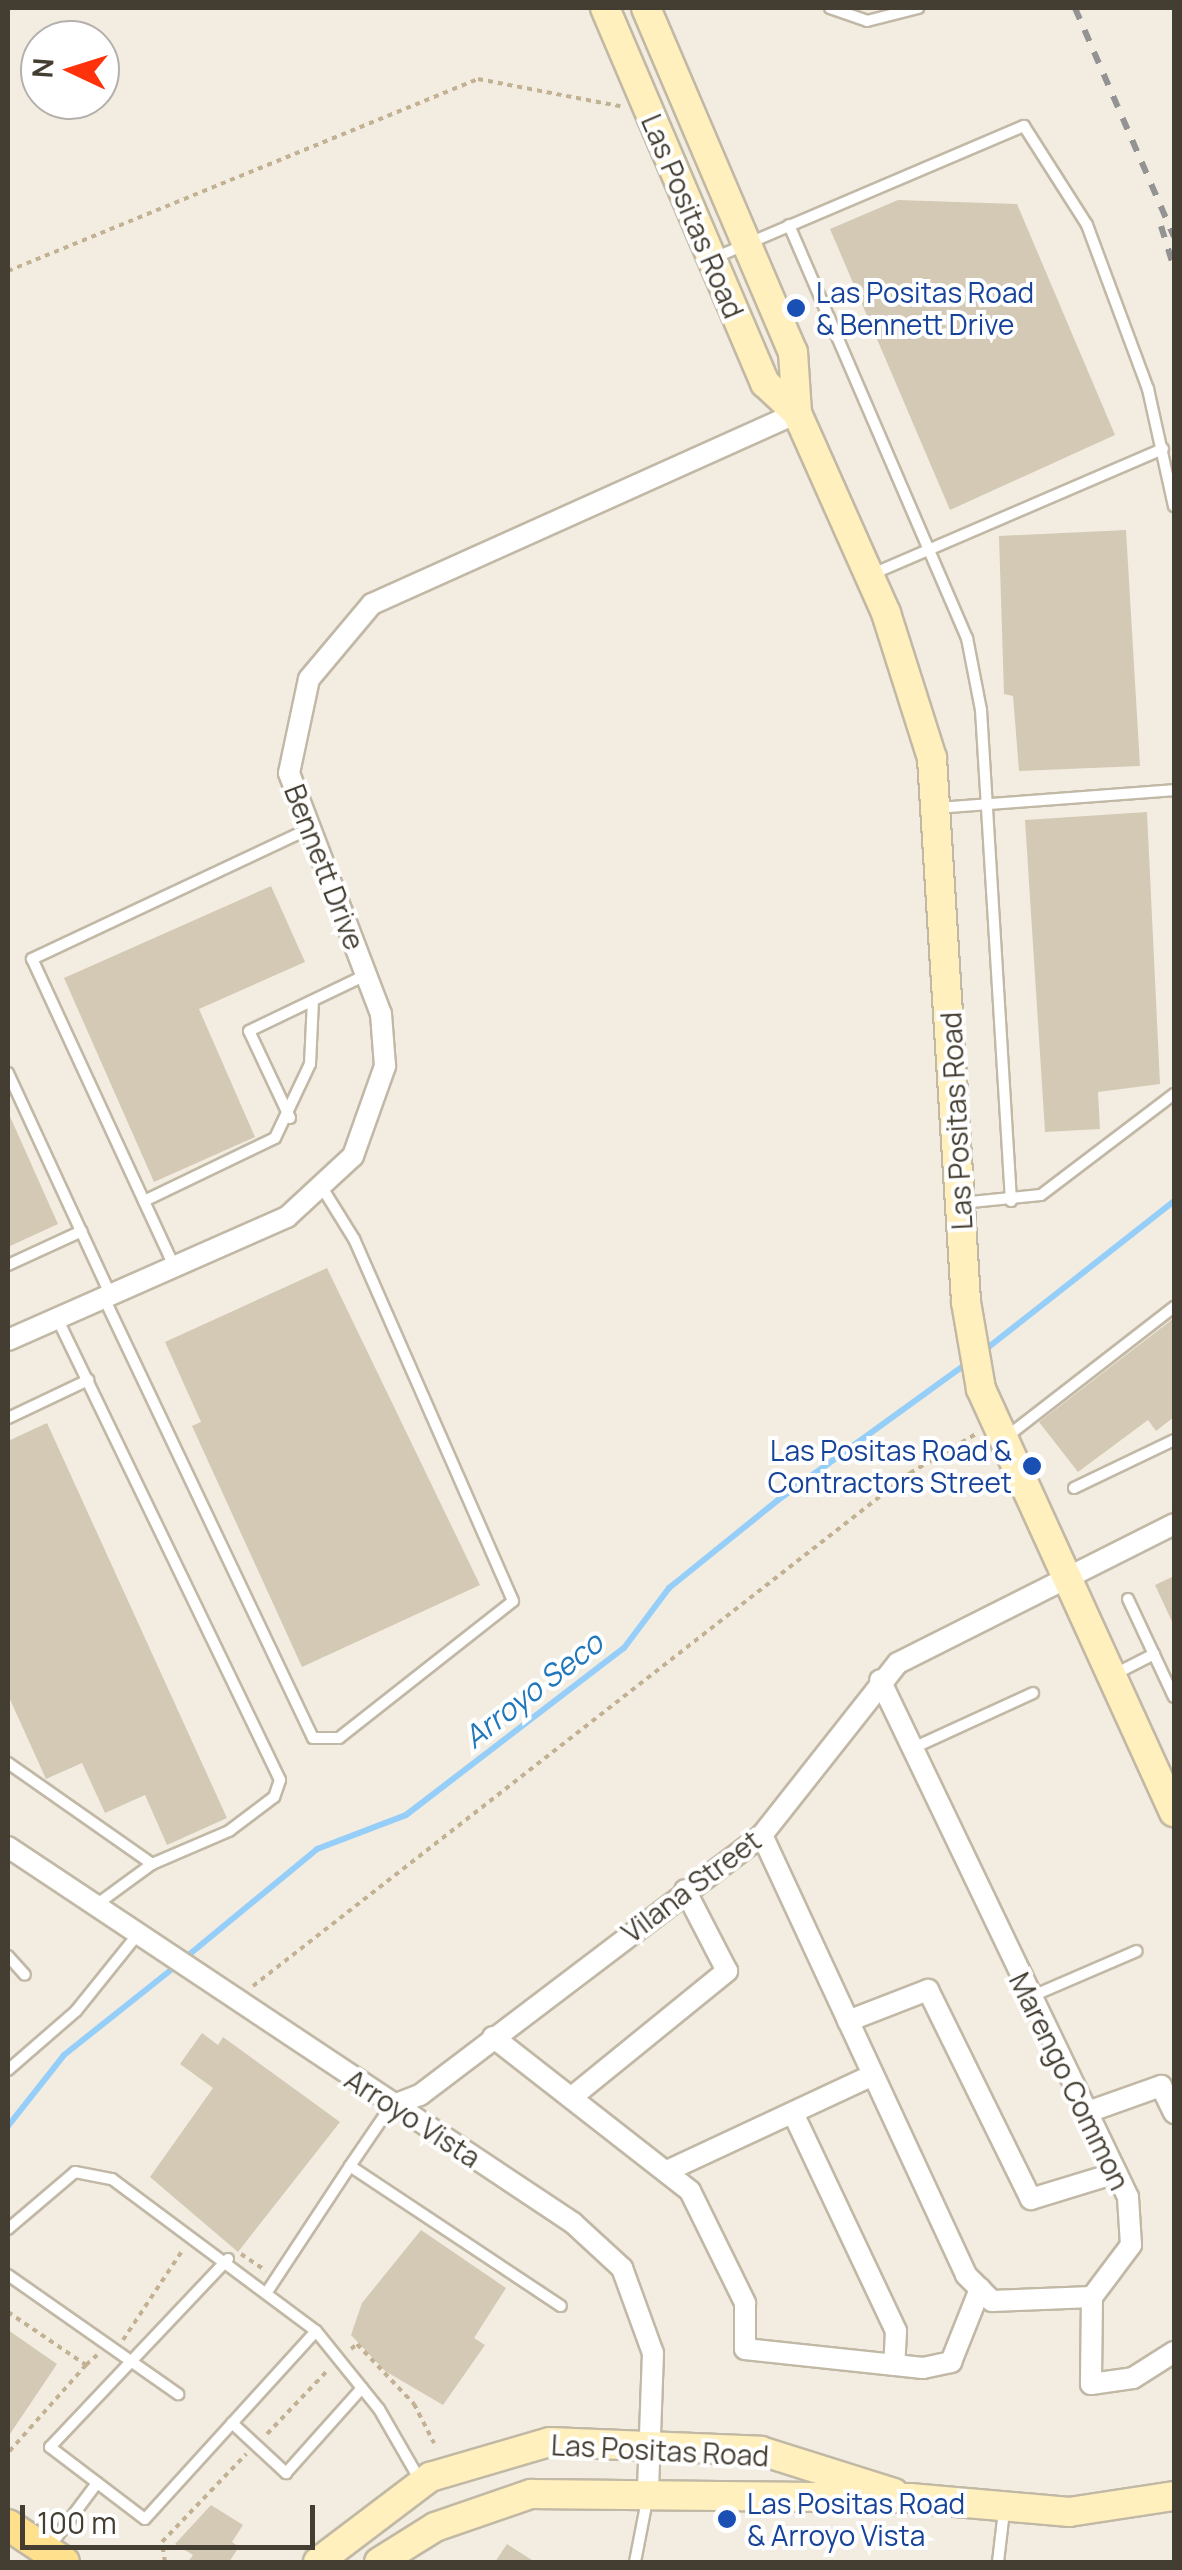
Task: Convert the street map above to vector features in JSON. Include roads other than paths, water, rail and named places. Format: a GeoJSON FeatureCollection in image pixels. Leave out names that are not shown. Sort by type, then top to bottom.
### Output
{"type":"FeatureCollection","features":[{"type":"Feature","properties":{"kind":"main road","name":"Las Positas Road"},"geometry":{"type":"LineString","coordinates":[[605,8],[765,383],[797,413]]}},
{"type":"Feature","properties":{"kind":"main road","name":"Las Positas Road"},"geometry":{"type":"LineString","coordinates":[[646,8],[793,352],[797,413],[870,575],[914,689],[937,808],[966,1302],[997,1433],[1174,1812]]}},
{"type":"Feature","properties":{"kind":"main road","name":"Las Positas Road"},"geometry":{"type":"LineString","coordinates":[[318,2562],[421,2482],[513,2448],[648,2444],[761,2451],[910,2498]]}},
{"type":"Feature","properties":{"kind":"main road","name":"Las Positas Road"},"geometry":{"type":"LineString","coordinates":[[379,2562],[435,2527],[531,2494],[648,2492],[910,2498],[1004,2511],[1116,2512],[1174,2496]]}},
{"type":"Feature","properties":{"kind":"main road"},"geometry":{"type":"LineString","coordinates":[[8,2525],[55,2557]]}},
{"type":"Feature","properties":{"kind":"street","name":"Bennett Drive"},"geometry":{"type":"LineString","coordinates":[[8,1340],[287,1216],[323,1189],[353,1156],[385,1066],[366,976],[289,774],[309,679],[372,604],[797,413]]}},
{"type":"Feature","properties":{"kind":"street","name":"Vilana Street"},"geometry":{"type":"LineString","coordinates":[[391,2106],[493,2037],[762,1835],[880,1680],[1063,1576],[1174,1524]]}},
{"type":"Feature","properties":{"kind":"street","name":"Marengo Common"},"geometry":{"type":"LineString","coordinates":[[880,1680],[1029,1997],[1128,2196],[1130,2245],[1092,2297]]}},
{"type":"Feature","properties":{"kind":"street"},"geometry":{"type":"LineString","coordinates":[[762,1835],[873,2075],[980,2289],[1005,2302],[1092,2297],[1091,2384],[1133,2378],[1174,2352]]}},
{"type":"Feature","properties":{"kind":"street","name":"Arroyo Vista"},"geometry":{"type":"LineString","coordinates":[[8,1847],[141,1931],[391,2106],[573,2223],[622,2268],[652,2353],[648,2492]]}},
{"type":"Feature","properties":{"kind":"street"},"geometry":{"type":"LineString","coordinates":[[572,2097],[726,1971],[685,1890]]}},
{"type":"Feature","properties":{"kind":"street"},"geometry":{"type":"LineString","coordinates":[[848,2022],[928,1990],[1031,2199],[1116,2173]]}},
{"type":"Feature","properties":{"kind":"street"},"geometry":{"type":"LineString","coordinates":[[493,2037],[667,2171],[721,2240],[745,2303],[745,2349],[894,2365],[951,2362],[980,2289]]}},
{"type":"Feature","properties":{"kind":"street"},"geometry":{"type":"LineString","coordinates":[[667,2171],[873,2075]]}},
{"type":"Feature","properties":{"kind":"street"},"geometry":{"type":"LineString","coordinates":[[1085,2113],[1161,2086],[1174,2113]]}},
{"type":"Feature","properties":{"kind":"street"},"geometry":{"type":"LineString","coordinates":[[794,2112],[896,2331],[894,2365]]}},
{"type":"Feature","properties":{"kind":"lane"},"geometry":{"type":"LineString","coordinates":[[830,8],[867,21],[918,8]]}},
{"type":"Feature","properties":{"kind":"lane"},"geometry":{"type":"LineString","coordinates":[[712,259],[1024,126],[1086,225],[1163,450],[1174,506]]}},
{"type":"Feature","properties":{"kind":"lane"},"geometry":{"type":"LineString","coordinates":[[788,225],[967,638],[988,802],[1011,1202]]}},
{"type":"Feature","properties":{"kind":"lane"},"geometry":{"type":"LineString","coordinates":[[870,575],[1163,450]]}},
{"type":"Feature","properties":{"kind":"lane"},"geometry":{"type":"LineString","coordinates":[[937,808],[1174,790]]}},
{"type":"Feature","properties":{"kind":"lane"},"geometry":{"type":"LineString","coordinates":[[174,1266],[32,959],[310,828]]}},
{"type":"Feature","properties":{"kind":"lane"},"geometry":{"type":"LineString","coordinates":[[290,1118],[249,1032],[366,976]]}},
{"type":"Feature","properties":{"kind":"lane"},"geometry":{"type":"LineString","coordinates":[[144,1201],[275,1138],[290,1118],[310,1064],[313,1001]]}},
{"type":"Feature","properties":{"kind":"lane"},"geometry":{"type":"LineString","coordinates":[[8,1072],[82,1231],[107,1296],[313,1738],[339,1738],[513,1602],[354,1239],[323,1189]]}},
{"type":"Feature","properties":{"kind":"lane"},"geometry":{"type":"LineString","coordinates":[[960,1203],[1011,1202],[1042,1196],[1174,1094]]}},
{"type":"Feature","properties":{"kind":"lane"},"geometry":{"type":"LineString","coordinates":[[8,1266],[82,1231]]}},
{"type":"Feature","properties":{"kind":"lane"},"geometry":{"type":"LineString","coordinates":[[997,1433],[1174,1307]]}},
{"type":"Feature","properties":{"kind":"lane"},"geometry":{"type":"LineString","coordinates":[[58,1318],[280,1780],[274,1798],[229,1831],[152,1864],[96,1905]]}},
{"type":"Feature","properties":{"kind":"lane"},"geometry":{"type":"LineString","coordinates":[[8,1418],[88,1380]]}},
{"type":"Feature","properties":{"kind":"lane"},"geometry":{"type":"LineString","coordinates":[[1074,1488],[1171,1441],[1174,1456]]}},
{"type":"Feature","properties":{"kind":"lane"},"geometry":{"type":"LineString","coordinates":[[1128,1599],[1174,1696]]}},
{"type":"Feature","properties":{"kind":"lane"},"geometry":{"type":"LineString","coordinates":[[1110,1676],[1154,1654]]}},
{"type":"Feature","properties":{"kind":"lane"},"geometry":{"type":"LineString","coordinates":[[912,1748],[1033,1692]]}},
{"type":"Feature","properties":{"kind":"lane"},"geometry":{"type":"LineString","coordinates":[[8,1763],[152,1864]]}},
{"type":"Feature","properties":{"kind":"lane"},"geometry":{"type":"LineString","coordinates":[[8,2070],[76,2011],[141,1931]]}},
{"type":"Feature","properties":{"kind":"lane"},"geometry":{"type":"LineString","coordinates":[[1029,1997],[1137,1950]]}},
{"type":"Feature","properties":{"kind":"lane"},"geometry":{"type":"LineString","coordinates":[[8,1956],[25,1974]]}},
{"type":"Feature","properties":{"kind":"lane"},"geometry":{"type":"LineString","coordinates":[[269,2289],[391,2106]]}},
{"type":"Feature","properties":{"kind":"lane"},"geometry":{"type":"LineString","coordinates":[[350,2166],[560,2306]]}},
{"type":"Feature","properties":{"kind":"lane"},"geometry":{"type":"LineString","coordinates":[[8,2229],[76,2172],[90,2172],[228,2259],[316,2331],[362,2388],[421,2482]]}},
{"type":"Feature","properties":{"kind":"lane"},"geometry":{"type":"LineString","coordinates":[[228,2259],[50,2447],[145,2519],[316,2331]]}},
{"type":"Feature","properties":{"kind":"lane"},"geometry":{"type":"LineString","coordinates":[[8,2275],[136,2357],[178,2394]]}},
{"type":"Feature","properties":{"kind":"lane"},"geometry":{"type":"LineString","coordinates":[[232,2423],[286,2473],[362,2388]]}},
{"type":"Feature","properties":{"kind":"lane"},"geometry":{"type":"LineString","coordinates":[[55,2557],[97,2483]]}},
{"type":"Feature","properties":{"kind":"lane"},"geometry":{"type":"LineString","coordinates":[[635,2562],[648,2492]]}},
{"type":"Feature","properties":{"kind":"lane"},"geometry":{"type":"LineString","coordinates":[[998,2562],[1004,2511]]}},
{"type":"Feature","properties":{"kind":"waterway","name":"Arroyo Seco"},"geometry":{"type":"LineString","coordinates":[[981,1353],[1174,1201]]}},
{"type":"Feature","properties":{"kind":"waterway","name":"Arroyo Seco"},"geometry":{"type":"LineString","coordinates":[[185,1958],[317,1849],[406,1815],[624,1648],[669,1588],[778,1500],[967,1363]]}},
{"type":"Feature","properties":{"kind":"waterway","name":"Arroyo Seco"},"geometry":{"type":"LineString","coordinates":[[8,2126],[64,2055],[176,1966]]}},
{"type":"Feature","properties":{"kind":"railway"},"geometry":{"type":"LineString","coordinates":[[1075,8],[1174,237]]}},
{"type":"Feature","properties":{"kind":"railway"},"geometry":{"type":"LineString","coordinates":[[1161,226],[1174,268]]}},
{"type":"Feature","properties":{"kind":"place","name":"Las Positas Road & Bennett Drive"},"geometry":{"type":"Point","coordinates":[796,308]}},
{"type":"Feature","properties":{"kind":"place","name":"Las Positas Road & Contractors Street"},"geometry":{"type":"Point","coordinates":[1032,1466]}},
{"type":"Feature","properties":{"kind":"place","name":"Las Positas Road & Arroyo Vista"},"geometry":{"type":"Point","coordinates":[727,2519]}}]}
